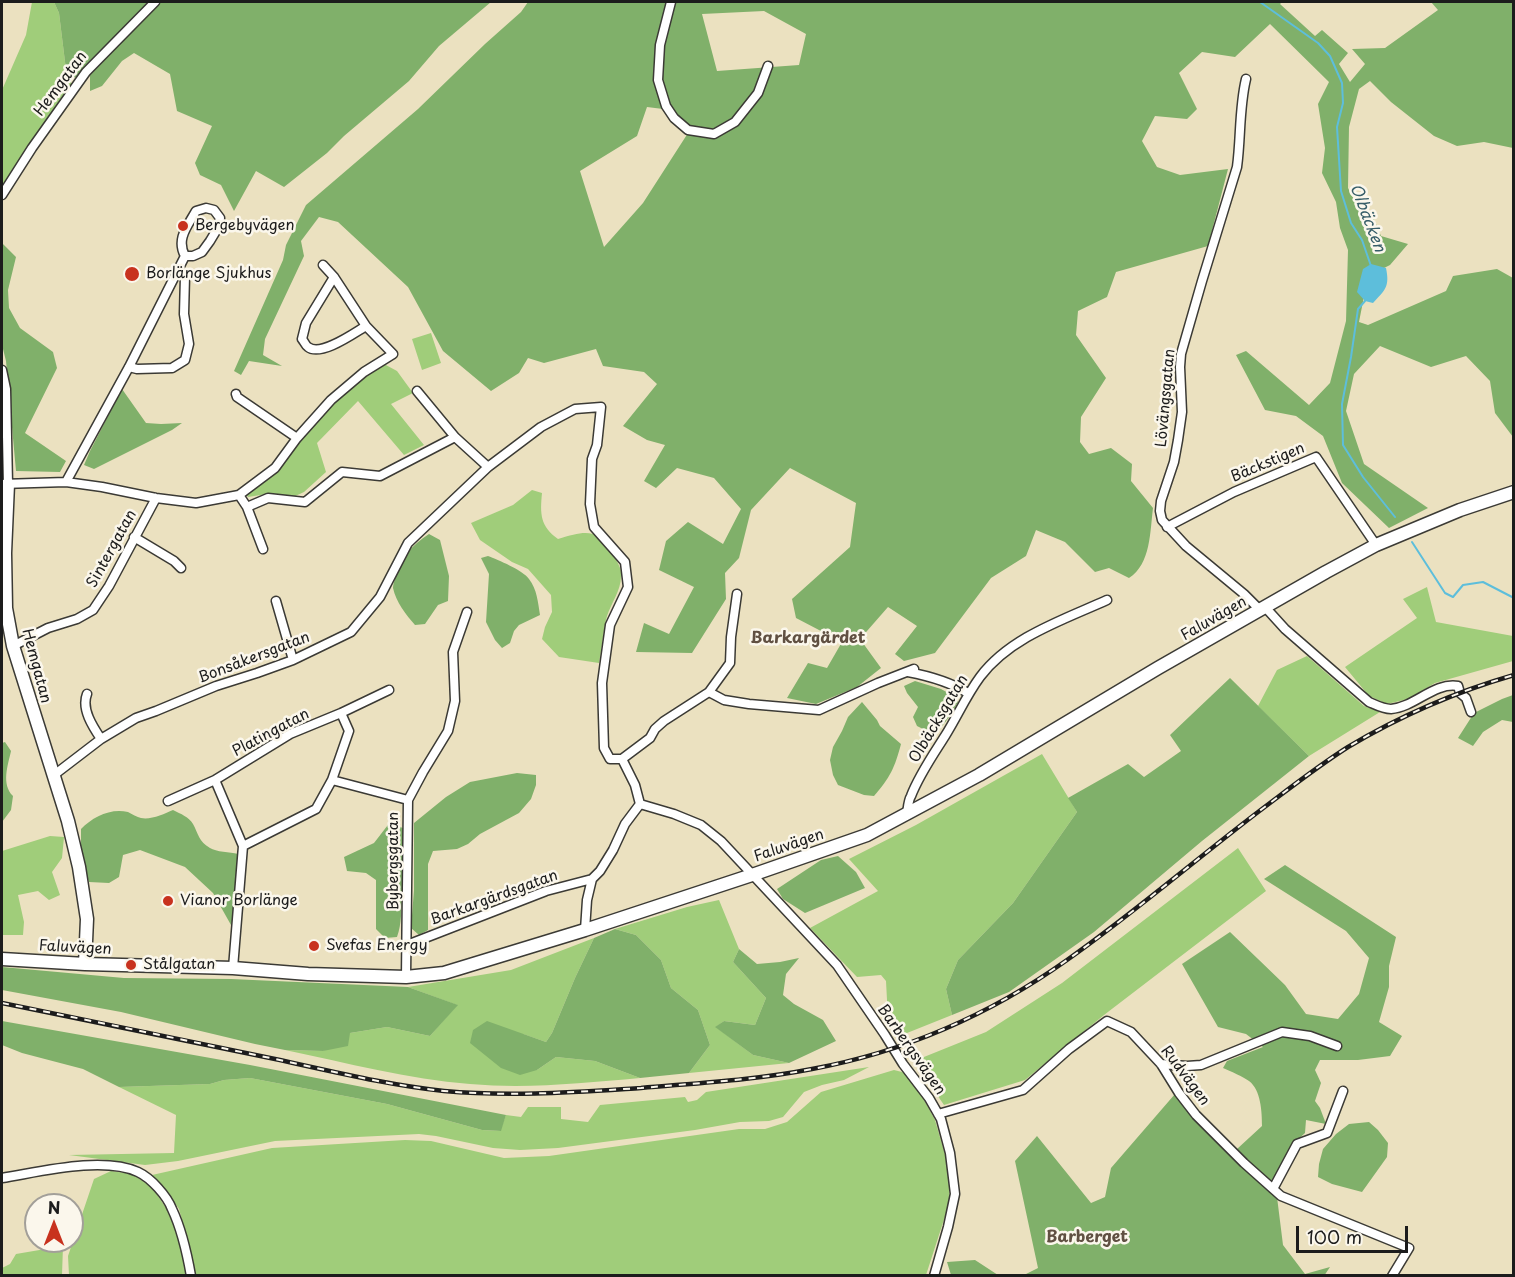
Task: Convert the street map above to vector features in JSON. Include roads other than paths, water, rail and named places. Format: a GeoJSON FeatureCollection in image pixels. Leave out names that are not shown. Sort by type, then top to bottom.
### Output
{"type":"FeatureCollection","features":[{"type":"Feature","properties":{"kind":"street","name":"Hemgatan"},"geometry":{"type":"LineString","coordinates":[[2,195],[86,72],[155,2]]}},
{"type":"Feature","properties":{"kind":"street"},"geometry":{"type":"LineString","coordinates":[[671,2],[660,45],[658,80],[666,106],[674,118],[688,130],[714,134],[735,122],[758,93],[768,66]]}},
{"type":"Feature","properties":{"kind":"street","name":"Lövängsgatan"},"geometry":{"type":"LineString","coordinates":[[1167,526],[1162,520],[1160,511],[1174,462],[1182,412],[1181,354],[1237,167],[1242,95],[1246,79]]}},
{"type":"Feature","properties":{"kind":"street"},"geometry":{"type":"LineString","coordinates":[[206,208],[214,210],[219,218],[219,226],[202,252],[193,256],[185,256],[180,240],[196,211],[206,208]]}},
{"type":"Feature","properties":{"kind":"street"},"geometry":{"type":"LineString","coordinates":[[66,482],[129,367],[185,256]]}},
{"type":"Feature","properties":{"kind":"street"},"geometry":{"type":"LineString","coordinates":[[5,484],[66,482],[196,504],[239,495],[275,468],[297,438],[331,399],[364,372],[393,354],[366,326],[334,277],[323,265]]}},
{"type":"Feature","properties":{"kind":"street"},"geometry":{"type":"LineString","coordinates":[[129,367],[137,369],[172,368],[185,360],[189,344],[184,314],[185,276],[176,274]]}},
{"type":"Feature","properties":{"kind":"street"},"geometry":{"type":"LineString","coordinates":[[334,277],[306,323],[302,339],[308,347],[318,350],[366,326]]}},
{"type":"Feature","properties":{"kind":"street","name":"Hemgatan"},"geometry":{"type":"LineString","coordinates":[[2,370],[6,388],[6,608],[13,646],[68,821],[79,867],[87,919],[85,964]]}},
{"type":"Feature","properties":{"kind":"street"},"geometry":{"type":"LineString","coordinates":[[417,391],[455,437],[488,467]]}},
{"type":"Feature","properties":{"kind":"street"},"geometry":{"type":"LineString","coordinates":[[236,394],[237,397],[297,438]]}},
{"type":"Feature","properties":{"kind":"street","name":"Bonsåkersgatan"},"geometry":{"type":"LineString","coordinates":[[54,775],[101,739],[136,718],[216,686],[293,660],[351,632],[380,597],[408,543],[488,467],[541,427],[566,413],[575,409],[601,407],[597,445],[592,459],[590,504],[594,526],[625,562],[628,587],[610,625],[602,682],[604,748],[610,759],[622,759]]}},
{"type":"Feature","properties":{"kind":"street"},"geometry":{"type":"LineString","coordinates":[[247,507],[268,498],[305,502],[342,472],[380,476],[455,437]]}},
{"type":"Feature","properties":{"kind":"street","name":"Bäckstigen"},"geometry":{"type":"LineString","coordinates":[[1167,526],[1234,492],[1316,457],[1376,545]]}},
{"type":"Feature","properties":{"kind":"street","name":"Faluvägen"},"geometry":{"type":"LineString","coordinates":[[2,959],[406,977],[444,973],[585,930],[867,835],[979,775],[1158,668],[1376,545],[1460,510],[1514,492]]}},
{"type":"Feature","properties":{"kind":"street"},"geometry":{"type":"LineString","coordinates":[[239,495],[247,507],[263,549]]}},
{"type":"Feature","properties":{"kind":"street","name":"Sintergatan"},"geometry":{"type":"LineString","coordinates":[[13,646],[48,628],[77,619],[93,610],[109,586],[156,498]]}},
{"type":"Feature","properties":{"kind":"street"},"geometry":{"type":"LineString","coordinates":[[1167,526],[1186,546],[1262,608],[1369,702],[1380,708],[1392,709],[1444,686],[1452,685],[1458,686],[1471,712]]}},
{"type":"Feature","properties":{"kind":"street"},"geometry":{"type":"LineString","coordinates":[[134,537],[182,567]]}},
{"type":"Feature","properties":{"kind":"street"},"geometry":{"type":"LineString","coordinates":[[585,930],[587,900],[592,879],[600,871],[625,824],[640,804],[635,785],[622,759],[650,738],[655,729],[664,721],[709,692],[730,663],[737,594]]}},
{"type":"Feature","properties":{"kind":"street","name":"Olbäcksgatan"},"geometry":{"type":"LineString","coordinates":[[907,814],[910,797],[928,762],[951,727],[968,693],[982,675],[1004,652],[1031,635],[1107,600]]}},
{"type":"Feature","properties":{"kind":"street"},"geometry":{"type":"LineString","coordinates":[[276,601],[293,660]]}},
{"type":"Feature","properties":{"kind":"street","name":"Bybergsgatan"},"geometry":{"type":"LineString","coordinates":[[407,945],[408,800],[448,731],[455,701],[453,652],[467,612]]}},
{"type":"Feature","properties":{"kind":"street"},"geometry":{"type":"LineString","coordinates":[[709,692],[724,700],[819,710],[911,670],[958,687],[968,693]]}},
{"type":"Feature","properties":{"kind":"street","name":"Platingatan"},"geometry":{"type":"LineString","coordinates":[[168,801],[214,780],[290,734],[389,690]]}},
{"type":"Feature","properties":{"kind":"street"},"geometry":{"type":"LineString","coordinates":[[87,694],[85,699],[88,712],[101,739]]}},
{"type":"Feature","properties":{"kind":"street"},"geometry":{"type":"LineString","coordinates":[[243,846],[316,809],[332,780],[349,731],[341,713]]}},
{"type":"Feature","properties":{"kind":"street"},"geometry":{"type":"LineString","coordinates":[[214,780],[243,846],[233,968]]}},
{"type":"Feature","properties":{"kind":"street"},"geometry":{"type":"LineString","coordinates":[[332,780],[408,800]]}},
{"type":"Feature","properties":{"kind":"street","name":"Barbergsvägen"},"geometry":{"type":"LineString","coordinates":[[640,804],[701,825],[721,841],[837,965],[903,1064],[929,1098],[941,1119],[950,1153],[955,1194],[934,1275]]}},
{"type":"Feature","properties":{"kind":"street","name":"Barkargärdsgatan"},"geometry":{"type":"LineString","coordinates":[[407,945],[546,891],[592,879]]}},
{"type":"Feature","properties":{"kind":"street"},"geometry":{"type":"LineString","coordinates":[[406,977],[407,945]]}},
{"type":"Feature","properties":{"kind":"street","name":"Rudvägen"},"geometry":{"type":"LineString","coordinates":[[938,1114],[1023,1090],[1069,1049],[1107,1021],[1131,1032],[1161,1064],[1196,1115],[1281,1196],[1409,1248],[1392,1275]]}},
{"type":"Feature","properties":{"kind":"street"},"geometry":{"type":"LineString","coordinates":[[1161,1064],[1201,1065],[1282,1032],[1310,1036],[1336,1046]]}},
{"type":"Feature","properties":{"kind":"street"},"geometry":{"type":"LineString","coordinates":[[1273,1189],[1296,1144],[1327,1133],[1343,1091]]}},
{"type":"Feature","properties":{"kind":"street"},"geometry":{"type":"LineString","coordinates":[[2,1178],[96,1165],[120,1166],[140,1173],[158,1188],[172,1207],[183,1236],[191,1275]]}},
{"type":"Feature","properties":{"kind":"water"},"geometry":{"type":"Polygon","coordinates":[[[1371,264],[1386,268],[1387,274],[1386,288],[1373,303],[1365,301],[1357,292],[1363,269],[1371,264]]]}},
{"type":"Feature","properties":{"kind":"waterway","name":"Olbäcken"},"geometry":{"type":"LineString","coordinates":[[1260,2],[1318,43],[1330,56],[1342,83],[1343,103],[1337,127],[1341,191],[1351,223],[1362,240],[1371,266]]}},
{"type":"Feature","properties":{"kind":"waterway"},"geometry":{"type":"LineString","coordinates":[[1365,299],[1358,309],[1342,404],[1343,445],[1363,477],[1395,517]]}},
{"type":"Feature","properties":{"kind":"waterway"},"geometry":{"type":"LineString","coordinates":[[1412,542],[1445,593],[1453,597],[1463,585],[1483,582],[1514,598]]}},
{"type":"Feature","properties":{"kind":"railway"},"geometry":{"type":"LineString","coordinates":[[2,1003],[380,1081],[469,1093],[617,1090],[727,1081],[770,1076],[846,1062],[946,1028],[1008,997],[1092,942],[1262,809],[1348,747],[1428,706],[1514,675]]}},
{"type":"Feature","properties":{"kind":"place","name":"Bergebyvägen"},"geometry":{"type":"Point","coordinates":[183,226]}},
{"type":"Feature","properties":{"kind":"place","name":"Borlänge Sjukhus"},"geometry":{"type":"Point","coordinates":[132,274]}},
{"type":"Feature","properties":{"kind":"place","name":"Vianor Borlänge"},"geometry":{"type":"Point","coordinates":[168,901]}},
{"type":"Feature","properties":{"kind":"place","name":"Svefas Energy"},"geometry":{"type":"Point","coordinates":[314,946]}},
{"type":"Feature","properties":{"kind":"place","name":"Stålgatan"},"geometry":{"type":"Point","coordinates":[131,965]}},
{"type":"Feature","properties":{"kind":"district","name":"Barkargärdet"},"geometry":{"type":"Point","coordinates":[808,639]}},
{"type":"Feature","properties":{"kind":"district","name":"Barberget"},"geometry":{"type":"Point","coordinates":[1087,1238]}}]}
